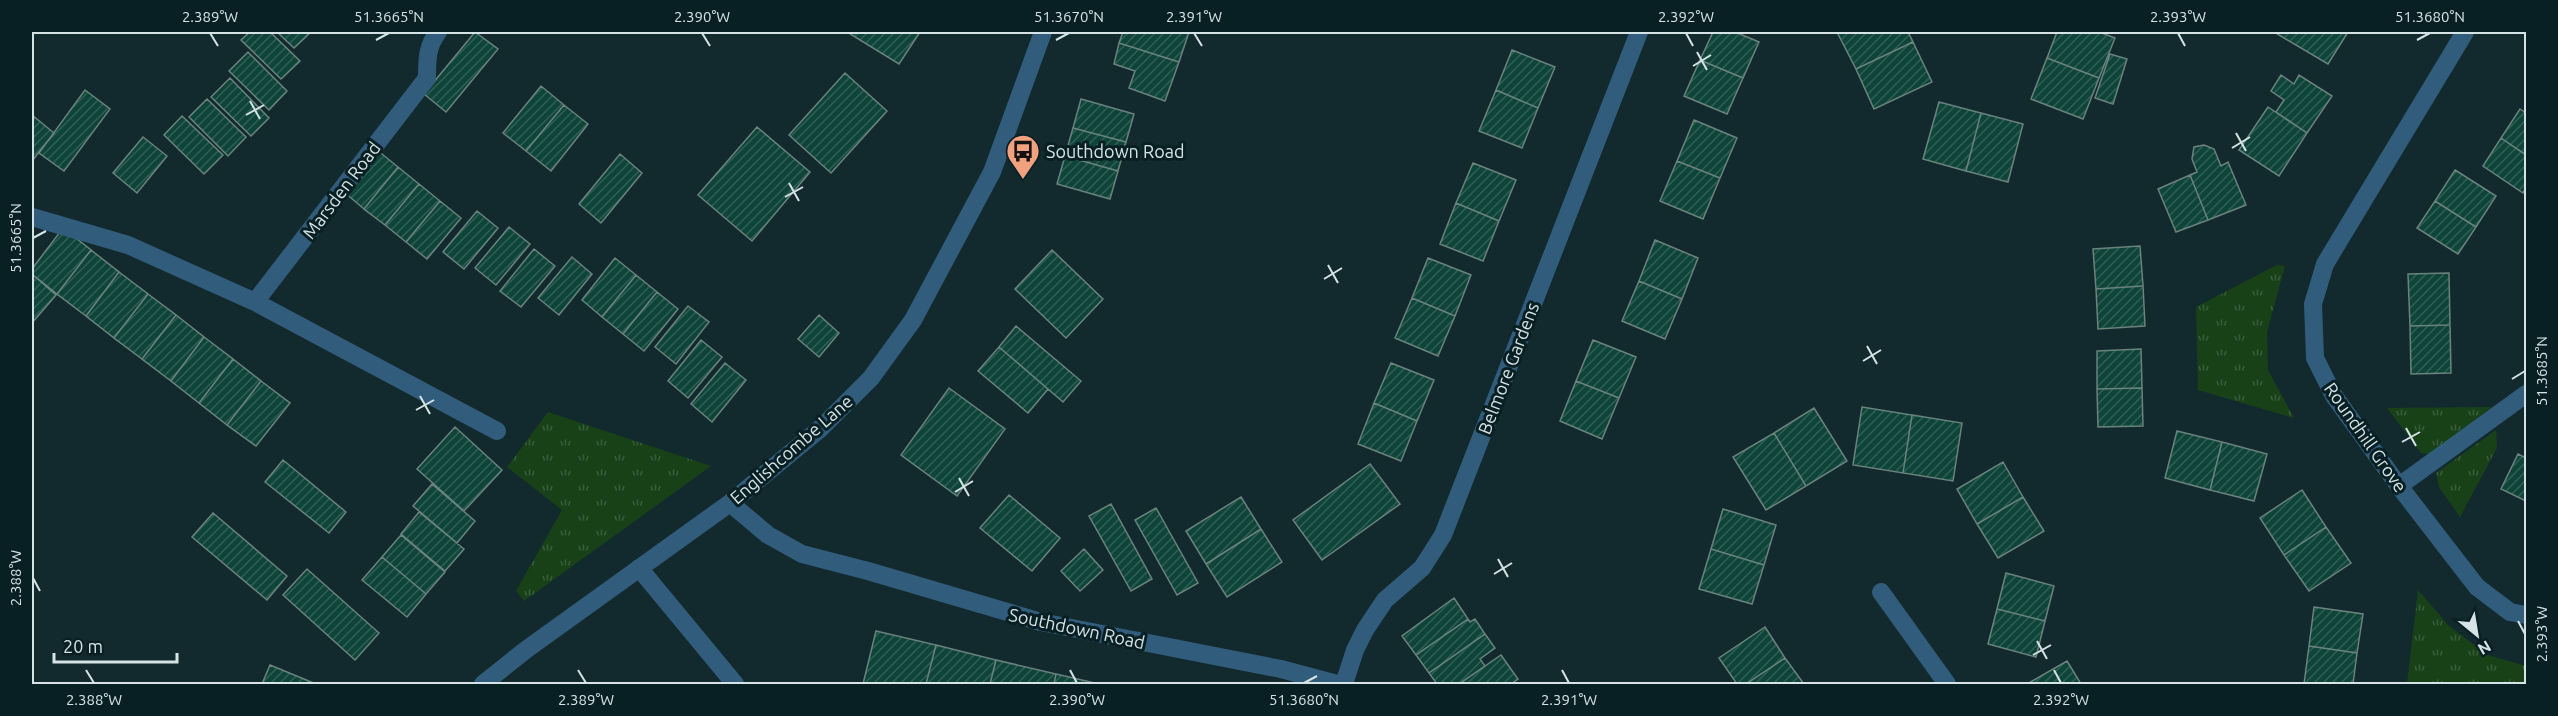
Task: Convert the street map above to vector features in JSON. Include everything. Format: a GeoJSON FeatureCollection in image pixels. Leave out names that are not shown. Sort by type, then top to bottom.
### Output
{"type":"FeatureCollection","features":[{"type":"Feature","properties":{"kind":"street","name":"Marsden Road"},"geometry":{"type":"LineString","coordinates":[[255,302],[427,78],[427,57],[432,39],[438,32]]}},
{"type":"Feature","properties":{"kind":"street","name":"Englishcombe Lane"},"geometry":{"type":"LineString","coordinates":[[483,684],[527,649],[730,503],[821,428],[871,378],[913,320],[992,172],[1043,32]]}},
{"type":"Feature","properties":{"kind":"street","name":"Belmore Gardens"},"geometry":{"type":"LineString","coordinates":[[1344,684],[1355,650],[1365,630],[1385,600],[1422,568],[1443,535],[1639,32]]}},
{"type":"Feature","properties":{"kind":"street","name":"Roundhill Grove"},"geometry":{"type":"LineString","coordinates":[[2465,32],[2325,264],[2313,303],[2315,358],[2334,396],[2399,486],[2477,587],[2510,612],[2526,615]]}},
{"type":"Feature","properties":{"kind":"street"},"geometry":{"type":"LineString","coordinates":[[32,217],[128,245],[255,302],[497,431]]}},
{"type":"Feature","properties":{"kind":"street"},"geometry":{"type":"LineString","coordinates":[[2399,486],[2526,394]]}},
{"type":"Feature","properties":{"kind":"street","name":"Southdown Road"},"geometry":{"type":"LineString","coordinates":[[730,503],[768,535],[802,555],[868,571],[1041,622],[1281,669],[1337,684]]}},
{"type":"Feature","properties":{"kind":"street"},"geometry":{"type":"LineString","coordinates":[[639,568],[735,684]]}},
{"type":"Feature","properties":{"kind":"street"},"geometry":{"type":"LineString","coordinates":[[1881,592],[1947,684]]}},
{"type":"Feature","properties":{"kind":"green space"},"geometry":{"type":"Polygon","coordinates":[[[2277,265],[2285,266],[2267,332],[2268,370],[2294,418],[2198,390],[2196,307],[2277,265]]]}},
{"type":"Feature","properties":{"kind":"green space"},"geometry":{"type":"Polygon","coordinates":[[[2492,407],[2430,454],[2421,453],[2387,408],[2492,407]]]}},
{"type":"Feature","properties":{"kind":"green space"},"geometry":{"type":"Polygon","coordinates":[[[548,412],[711,466],[524,601],[516,591],[562,510],[507,467],[548,412]]]}},
{"type":"Feature","properties":{"kind":"green space"},"geometry":{"type":"Polygon","coordinates":[[[2496,430],[2497,448],[2460,517],[2439,487],[2436,473],[2496,430]]]}},
{"type":"Feature","properties":{"kind":"green space"},"geometry":{"type":"Polygon","coordinates":[[[2418,590],[2449,626],[2488,655],[2526,666],[2526,684],[2407,684],[2418,590]]]}},
{"type":"Feature","properties":{"kind":"building"},"geometry":{"type":"Polygon","coordinates":[[[250,32],[270,32],[300,61],[281,79],[241,40],[250,32]]]}},
{"type":"Feature","properties":{"kind":"building"},"geometry":{"type":"Polygon","coordinates":[[[277,32],[311,32],[294,48],[277,32]]]}},
{"type":"Feature","properties":{"kind":"building"},"geometry":{"type":"Polygon","coordinates":[[[475,32],[498,49],[446,112],[424,94],[475,32]]]}},
{"type":"Feature","properties":{"kind":"building"},"geometry":{"type":"Polygon","coordinates":[[[847,32],[920,32],[899,64],[847,32]]]}},
{"type":"Feature","properties":{"kind":"building"},"geometry":{"type":"Polygon","coordinates":[[[1123,32],[1189,32],[1179,62],[1119,43],[1123,32]]]}},
{"type":"Feature","properties":{"kind":"building"},"geometry":{"type":"Polygon","coordinates":[[[1713,32],[1735,32],[1759,42],[1743,78],[1700,60],[1713,32]]]}},
{"type":"Feature","properties":{"kind":"building"},"geometry":{"type":"Polygon","coordinates":[[[1837,32],[1908,32],[1913,42],[1856,69],[1837,32]]]}},
{"type":"Feature","properties":{"kind":"building"},"geometry":{"type":"Polygon","coordinates":[[[2057,32],[2099,32],[2115,38],[2099,78],[2047,58],[2057,32]]]}},
{"type":"Feature","properties":{"kind":"building"},"geometry":{"type":"Polygon","coordinates":[[[2274,32],[2348,32],[2328,64],[2274,32]]]}},
{"type":"Feature","properties":{"kind":"building"},"geometry":{"type":"Polygon","coordinates":[[[1913,42],[1932,82],[1874,109],[1856,69],[1913,42]]]}},
{"type":"Feature","properties":{"kind":"building"},"geometry":{"type":"Polygon","coordinates":[[[1119,43],[1179,62],[1165,101],[1129,88],[1135,71],[1114,64],[1119,43]]]}},
{"type":"Feature","properties":{"kind":"building"},"geometry":{"type":"Polygon","coordinates":[[[1512,50],[1555,67],[1538,108],[1496,90],[1512,50]]]}},
{"type":"Feature","properties":{"kind":"building"},"geometry":{"type":"Polygon","coordinates":[[[248,52],[287,91],[269,110],[229,71],[248,52]]]}},
{"type":"Feature","properties":{"kind":"building"},"geometry":{"type":"Polygon","coordinates":[[[2110,54],[2127,59],[2113,104],[2095,98],[2110,54]]]}},
{"type":"Feature","properties":{"kind":"building"},"geometry":{"type":"Polygon","coordinates":[[[2047,58],[2099,78],[2083,119],[2031,99],[2047,58]]]}},
{"type":"Feature","properties":{"kind":"building"},"geometry":{"type":"Polygon","coordinates":[[[1700,60],[1743,78],[1727,114],[1684,96],[1700,60]]]}},
{"type":"Feature","properties":{"kind":"building"},"geometry":{"type":"Polygon","coordinates":[[[845,73],[887,111],[831,173],[789,135],[845,73]]]}},
{"type":"Feature","properties":{"kind":"building"},"geometry":{"type":"Polygon","coordinates":[[[2281,75],[2294,84],[2299,75],[2332,96],[2307,133],[2276,112],[2284,100],[2271,91],[2281,75]]]}},
{"type":"Feature","properties":{"kind":"building"},"geometry":{"type":"Polygon","coordinates":[[[230,78],[269,118],[251,136],[211,97],[230,78]]]}},
{"type":"Feature","properties":{"kind":"building"},"geometry":{"type":"Polygon","coordinates":[[[541,86],[564,105],[526,151],[503,133],[541,86]]]}},
{"type":"Feature","properties":{"kind":"building"},"geometry":{"type":"Polygon","coordinates":[[[85,90],[110,109],[64,171],[39,153],[85,90]]]}},
{"type":"Feature","properties":{"kind":"building"},"geometry":{"type":"Polygon","coordinates":[[[1496,90],[1538,108],[1522,148],[1479,131],[1496,90]]]}},
{"type":"Feature","properties":{"kind":"building"},"geometry":{"type":"Polygon","coordinates":[[[207,99],[246,137],[228,156],[189,117],[207,99]]]}},
{"type":"Feature","properties":{"kind":"building"},"geometry":{"type":"Polygon","coordinates":[[[1081,99],[1134,114],[1126,142],[1073,128],[1081,99]]]}},
{"type":"Feature","properties":{"kind":"building"},"geometry":{"type":"Polygon","coordinates":[[[1939,102],[1981,113],[1966,171],[1923,159],[1939,102]]]}},
{"type":"Feature","properties":{"kind":"building"},"geometry":{"type":"Polygon","coordinates":[[[564,105],[588,124],[551,171],[526,151],[564,105]]]}},
{"type":"Feature","properties":{"kind":"building"},"geometry":{"type":"Polygon","coordinates":[[[2268,107],[2307,133],[2279,176],[2239,150],[2268,107]]]}},
{"type":"Feature","properties":{"kind":"building"},"geometry":{"type":"Polygon","coordinates":[[[2520,109],[2526,113],[2526,155],[2501,138],[2520,109]]]}},
{"type":"Feature","properties":{"kind":"building"},"geometry":{"type":"Polygon","coordinates":[[[1981,113],[2023,124],[2008,182],[1966,171],[1981,113]]]}},
{"type":"Feature","properties":{"kind":"building"},"geometry":{"type":"Polygon","coordinates":[[[32,115],[54,133],[32,161],[32,115]]]}},
{"type":"Feature","properties":{"kind":"building"},"geometry":{"type":"Polygon","coordinates":[[[182,116],[223,155],[204,174],[164,135],[182,116]]]}},
{"type":"Feature","properties":{"kind":"building"},"geometry":{"type":"Polygon","coordinates":[[[1694,120],[1737,138],[1720,178],[1677,161],[1694,120]]]}},
{"type":"Feature","properties":{"kind":"building"},"geometry":{"type":"Polygon","coordinates":[[[757,127],[810,172],[752,241],[698,195],[757,127]]]}},
{"type":"Feature","properties":{"kind":"building"},"geometry":{"type":"Polygon","coordinates":[[[1073,128],[1126,142],[1118,171],[1065,156],[1073,128]]]}},
{"type":"Feature","properties":{"kind":"building"},"geometry":{"type":"Polygon","coordinates":[[[143,137],[167,156],[137,193],[113,173],[143,137]]]}},
{"type":"Feature","properties":{"kind":"building"},"geometry":{"type":"Polygon","coordinates":[[[2501,138],[2526,155],[2526,188],[2523,193],[2483,166],[2501,138]]]}},
{"type":"Feature","properties":{"kind":"building"},"geometry":{"type":"Polygon","coordinates":[[[2204,145],[2214,149],[2221,166],[2228,162],[2246,205],[2208,220],[2190,175],[2197,172],[2192,159],[2194,147],[2204,145]]]}},
{"type":"Feature","properties":{"kind":"building"},"geometry":{"type":"Polygon","coordinates":[[[377,150],[398,167],[364,209],[344,192],[377,150]]]}},
{"type":"Feature","properties":{"kind":"building"},"geometry":{"type":"Polygon","coordinates":[[[620,154],[642,173],[601,223],[579,204],[620,154]]]}},
{"type":"Feature","properties":{"kind":"building"},"geometry":{"type":"Polygon","coordinates":[[[1065,156],[1118,171],[1110,199],[1057,184],[1065,156]]]}},
{"type":"Feature","properties":{"kind":"building"},"geometry":{"type":"Polygon","coordinates":[[[1677,161],[1720,178],[1703,219],[1660,201],[1677,161]]]}},
{"type":"Feature","properties":{"kind":"building"},"geometry":{"type":"Polygon","coordinates":[[[1473,163],[1516,180],[1499,221],[1456,203],[1473,163]]]}},
{"type":"Feature","properties":{"kind":"building"},"geometry":{"type":"Polygon","coordinates":[[[398,167],[419,184],[385,225],[364,209],[398,167]]]}},
{"type":"Feature","properties":{"kind":"building"},"geometry":{"type":"Polygon","coordinates":[[[2455,170],[2496,196],[2476,227],[2435,201],[2455,170]]]}},
{"type":"Feature","properties":{"kind":"building"},"geometry":{"type":"Polygon","coordinates":[[[2190,175],[2208,220],[2176,232],[2158,189],[2190,175]]]}},
{"type":"Feature","properties":{"kind":"building"},"geometry":{"type":"Polygon","coordinates":[[[419,184],[440,201],[406,242],[385,225],[419,184]]]}},
{"type":"Feature","properties":{"kind":"building"},"geometry":{"type":"Polygon","coordinates":[[[440,201],[461,218],[427,259],[406,242],[440,201]]]}},
{"type":"Feature","properties":{"kind":"building"},"geometry":{"type":"Polygon","coordinates":[[[2435,201],[2476,227],[2458,254],[2417,228],[2435,201]]]}},
{"type":"Feature","properties":{"kind":"building"},"geometry":{"type":"Polygon","coordinates":[[[1456,203],[1499,221],[1483,261],[1440,244],[1456,203]]]}},
{"type":"Feature","properties":{"kind":"building"},"geometry":{"type":"Polygon","coordinates":[[[477,211],[498,228],[464,269],[443,252],[477,211]]]}},
{"type":"Feature","properties":{"kind":"building"},"geometry":{"type":"Polygon","coordinates":[[[509,227],[530,244],[496,285],[475,268],[509,227]]]}},
{"type":"Feature","properties":{"kind":"building"},"geometry":{"type":"Polygon","coordinates":[[[63,228],[91,250],[57,294],[32,274],[32,269],[63,228]]]}},
{"type":"Feature","properties":{"kind":"building"},"geometry":{"type":"Polygon","coordinates":[[[1655,240],[1698,258],[1682,299],[1639,281],[1655,240]]]}},
{"type":"Feature","properties":{"kind":"building"},"geometry":{"type":"Polygon","coordinates":[[[2140,246],[2143,286],[2096,289],[2093,249],[2140,246]]]}},
{"type":"Feature","properties":{"kind":"building"},"geometry":{"type":"Polygon","coordinates":[[[534,249],[555,266],[521,307],[500,291],[534,249]]]}},
{"type":"Feature","properties":{"kind":"building"},"geometry":{"type":"Polygon","coordinates":[[[91,250],[119,272],[86,316],[57,294],[91,250]]]}},
{"type":"Feature","properties":{"kind":"building"},"geometry":{"type":"Polygon","coordinates":[[[1052,250],[1103,299],[1066,338],[1015,289],[1052,250]]]}},
{"type":"Feature","properties":{"kind":"building"},"geometry":{"type":"Polygon","coordinates":[[[572,257],[592,274],[559,315],[538,298],[572,257]]]}},
{"type":"Feature","properties":{"kind":"building"},"geometry":{"type":"Polygon","coordinates":[[[615,258],[636,275],[602,317],[582,300],[615,258]]]}},
{"type":"Feature","properties":{"kind":"building"},"geometry":{"type":"Polygon","coordinates":[[[1428,258],[1471,275],[1455,316],[1412,298],[1428,258]]]}},
{"type":"Feature","properties":{"kind":"building"},"geometry":{"type":"Polygon","coordinates":[[[119,272],[148,294],[114,338],[86,316],[119,272]]]}},
{"type":"Feature","properties":{"kind":"building"},"geometry":{"type":"Polygon","coordinates":[[[2449,273],[2450,325],[2410,326],[2408,274],[2449,273]]]}},
{"type":"Feature","properties":{"kind":"building"},"geometry":{"type":"Polygon","coordinates":[[[32,274],[56,295],[32,323],[32,274]]]}},
{"type":"Feature","properties":{"kind":"building"},"geometry":{"type":"Polygon","coordinates":[[[636,275],[657,292],[623,334],[602,317],[636,275]]]}},
{"type":"Feature","properties":{"kind":"building"},"geometry":{"type":"Polygon","coordinates":[[[1639,281],[1682,299],[1665,339],[1622,321],[1639,281]]]}},
{"type":"Feature","properties":{"kind":"building"},"geometry":{"type":"Polygon","coordinates":[[[2143,286],[2145,326],[2098,329],[2096,289],[2143,286]]]}},
{"type":"Feature","properties":{"kind":"building"},"geometry":{"type":"Polygon","coordinates":[[[657,292],[678,309],[644,351],[623,334],[657,292]]]}},
{"type":"Feature","properties":{"kind":"building"},"geometry":{"type":"Polygon","coordinates":[[[148,294],[176,315],[142,359],[114,338],[148,294]]]}},
{"type":"Feature","properties":{"kind":"building"},"geometry":{"type":"Polygon","coordinates":[[[1412,298],[1455,316],[1438,356],[1395,338],[1412,298]]]}},
{"type":"Feature","properties":{"kind":"building"},"geometry":{"type":"Polygon","coordinates":[[[688,306],[709,322],[676,364],[655,347],[688,306]]]}},
{"type":"Feature","properties":{"kind":"building"},"geometry":{"type":"Polygon","coordinates":[[[176,315],[204,337],[171,381],[142,359],[176,315]]]}},
{"type":"Feature","properties":{"kind":"building"},"geometry":{"type":"Polygon","coordinates":[[[819,315],[839,333],[819,357],[798,339],[819,315]]]}},
{"type":"Feature","properties":{"kind":"building"},"geometry":{"type":"Polygon","coordinates":[[[2450,325],[2451,373],[2411,374],[2410,326],[2450,325]]]}},
{"type":"Feature","properties":{"kind":"building"},"geometry":{"type":"Polygon","coordinates":[[[1016,326],[1081,381],[1063,402],[999,347],[1016,326]]]}},
{"type":"Feature","properties":{"kind":"building"},"geometry":{"type":"Polygon","coordinates":[[[204,337],[233,359],[199,403],[171,381],[204,337]]]}},
{"type":"Feature","properties":{"kind":"building"},"geometry":{"type":"Polygon","coordinates":[[[701,340],[722,357],[688,398],[668,381],[701,340]]]}},
{"type":"Feature","properties":{"kind":"building"},"geometry":{"type":"Polygon","coordinates":[[[1593,340],[1636,357],[1619,398],[1576,381],[1593,340]]]}},
{"type":"Feature","properties":{"kind":"building"},"geometry":{"type":"Polygon","coordinates":[[[999,347],[1048,389],[1028,413],[978,371],[999,347]]]}},
{"type":"Feature","properties":{"kind":"building"},"geometry":{"type":"Polygon","coordinates":[[[2141,349],[2142,388],[2097,389],[2097,351],[2141,349]]]}},
{"type":"Feature","properties":{"kind":"building"},"geometry":{"type":"Polygon","coordinates":[[[233,359],[261,381],[227,425],[199,403],[233,359]]]}},
{"type":"Feature","properties":{"kind":"building"},"geometry":{"type":"Polygon","coordinates":[[[725,363],[746,380],[712,422],[691,404],[725,363]]]}},
{"type":"Feature","properties":{"kind":"building"},"geometry":{"type":"Polygon","coordinates":[[[1391,363],[1434,380],[1417,421],[1374,403],[1391,363]]]}},
{"type":"Feature","properties":{"kind":"building"},"geometry":{"type":"Polygon","coordinates":[[[261,381],[290,403],[256,446],[227,425],[261,381]]]}},
{"type":"Feature","properties":{"kind":"building"},"geometry":{"type":"Polygon","coordinates":[[[1576,381],[1619,398],[1602,439],[1560,421],[1576,381]]]}},
{"type":"Feature","properties":{"kind":"building"},"geometry":{"type":"Polygon","coordinates":[[[949,388],[1005,429],[957,496],[901,455],[949,388]]]}},
{"type":"Feature","properties":{"kind":"building"},"geometry":{"type":"Polygon","coordinates":[[[2142,388],[2143,426],[2098,427],[2097,389],[2142,388]]]}},
{"type":"Feature","properties":{"kind":"building"},"geometry":{"type":"Polygon","coordinates":[[[1374,403],[1417,421],[1401,461],[1358,444],[1374,403]]]}},
{"type":"Feature","properties":{"kind":"building"},"geometry":{"type":"Polygon","coordinates":[[[1862,407],[1912,415],[1903,473],[1853,465],[1862,407]]]}},
{"type":"Feature","properties":{"kind":"building"},"geometry":{"type":"Polygon","coordinates":[[[1814,408],[1847,461],[1806,486],[1774,433],[1814,408]]]}},
{"type":"Feature","properties":{"kind":"building"},"geometry":{"type":"Polygon","coordinates":[[[1912,415],[1962,423],[1953,481],[1903,473],[1912,415]]]}},
{"type":"Feature","properties":{"kind":"building"},"geometry":{"type":"Polygon","coordinates":[[[455,427],[502,470],[464,511],[417,469],[455,427]]]}},
{"type":"Feature","properties":{"kind":"building"},"geometry":{"type":"Polygon","coordinates":[[[2177,431],[2222,442],[2210,490],[2165,478],[2177,431]]]}},
{"type":"Feature","properties":{"kind":"building"},"geometry":{"type":"Polygon","coordinates":[[[1774,433],[1806,486],[1766,510],[1733,457],[1774,433]]]}},
{"type":"Feature","properties":{"kind":"building"},"geometry":{"type":"Polygon","coordinates":[[[2222,442],[2267,454],[2254,501],[2210,490],[2222,442]]]}},
{"type":"Feature","properties":{"kind":"building"},"geometry":{"type":"Polygon","coordinates":[[[2518,454],[2526,458],[2526,501],[2501,489],[2518,454]]]}},
{"type":"Feature","properties":{"kind":"building"},"geometry":{"type":"Polygon","coordinates":[[[283,460],[346,512],[329,533],[265,482],[283,460]]]}},
{"type":"Feature","properties":{"kind":"building"},"geometry":{"type":"Polygon","coordinates":[[[2003,462],[2023,497],[1977,524],[1957,489],[2003,462]]]}},
{"type":"Feature","properties":{"kind":"building"},"geometry":{"type":"Polygon","coordinates":[[[1370,464],[1400,504],[1322,560],[1293,520],[1370,464]]]}},
{"type":"Feature","properties":{"kind":"building"},"geometry":{"type":"Polygon","coordinates":[[[432,484],[475,521],[457,543],[413,506],[432,484]]]}},
{"type":"Feature","properties":{"kind":"building"},"geometry":{"type":"Polygon","coordinates":[[[2302,490],[2326,527],[2284,555],[2260,518],[2302,490]]]}},
{"type":"Feature","properties":{"kind":"building"},"geometry":{"type":"Polygon","coordinates":[[[1009,495],[1060,538],[1032,571],[980,528],[1009,495]]]}},
{"type":"Feature","properties":{"kind":"building"},"geometry":{"type":"Polygon","coordinates":[[[1241,497],[1261,529],[1206,564],[1186,531],[1241,497]]]}},
{"type":"Feature","properties":{"kind":"building"},"geometry":{"type":"Polygon","coordinates":[[[2023,497],[2044,531],[1998,558],[1977,524],[2023,497]]]}},
{"type":"Feature","properties":{"kind":"building"},"geometry":{"type":"Polygon","coordinates":[[[1111,504],[1152,579],[1131,591],[1089,516],[1111,504]]]}},
{"type":"Feature","properties":{"kind":"building"},"geometry":{"type":"Polygon","coordinates":[[[1156,508],[1198,583],[1177,595],[1135,520],[1156,508]]]}},
{"type":"Feature","properties":{"kind":"building"},"geometry":{"type":"Polygon","coordinates":[[[1723,509],[1776,525],[1764,565],[1711,549],[1723,509]]]}},
{"type":"Feature","properties":{"kind":"building"},"geometry":{"type":"Polygon","coordinates":[[[419,512],[464,549],[445,571],[401,534],[419,512]]]}},
{"type":"Feature","properties":{"kind":"building"},"geometry":{"type":"Polygon","coordinates":[[[213,513],[287,576],[267,600],[192,537],[213,513]]]}},
{"type":"Feature","properties":{"kind":"building"},"geometry":{"type":"Polygon","coordinates":[[[2326,527],[2351,563],[2309,591],[2284,555],[2326,527]]]}},
{"type":"Feature","properties":{"kind":"building"},"geometry":{"type":"Polygon","coordinates":[[[1261,529],[1282,562],[1227,597],[1206,564],[1261,529]]]}},
{"type":"Feature","properties":{"kind":"building"},"geometry":{"type":"Polygon","coordinates":[[[401,535],[445,572],[426,594],[382,557],[401,535]]]}},
{"type":"Feature","properties":{"kind":"building"},"geometry":{"type":"Polygon","coordinates":[[[1084,549],[1103,570],[1080,591],[1061,571],[1084,549]]]}},
{"type":"Feature","properties":{"kind":"building"},"geometry":{"type":"Polygon","coordinates":[[[1711,549],[1764,565],[1752,604],[1699,589],[1711,549]]]}},
{"type":"Feature","properties":{"kind":"building"},"geometry":{"type":"Polygon","coordinates":[[[382,557],[426,594],[407,617],[362,580],[382,557]]]}},
{"type":"Feature","properties":{"kind":"building"},"geometry":{"type":"Polygon","coordinates":[[[307,569],[379,633],[355,660],[283,595],[307,569]]]}},
{"type":"Feature","properties":{"kind":"building"},"geometry":{"type":"Polygon","coordinates":[[[2006,573],[2054,586],[2045,621],[1997,609],[2006,573]]]}},
{"type":"Feature","properties":{"kind":"building"},"geometry":{"type":"Polygon","coordinates":[[[1454,598],[1468,619],[1416,655],[1402,636],[1454,598]]]}},
{"type":"Feature","properties":{"kind":"building"},"geometry":{"type":"Polygon","coordinates":[[[2314,607],[2363,614],[2357,653],[2309,646],[2314,607]]]}},
{"type":"Feature","properties":{"kind":"building"},"geometry":{"type":"Polygon","coordinates":[[[1997,609],[2045,621],[2036,657],[1988,644],[1997,609]]]}},
{"type":"Feature","properties":{"kind":"building"},"geometry":{"type":"Polygon","coordinates":[[[1468,619],[1470,622],[1475,619],[1485,634],[1429,673],[1416,655],[1468,619]]]}},
{"type":"Feature","properties":{"kind":"building"},"geometry":{"type":"Polygon","coordinates":[[[1765,627],[1785,658],[1746,684],[1737,684],[1719,658],[1765,627]]]}},
{"type":"Feature","properties":{"kind":"building"},"geometry":{"type":"Polygon","coordinates":[[[876,631],[936,645],[926,684],[863,684],[876,631]]]}},
{"type":"Feature","properties":{"kind":"building"},"geometry":{"type":"Polygon","coordinates":[[[1485,634],[1495,648],[1480,659],[1485,666],[1459,684],[1437,684],[1429,673],[1485,634]]]}},
{"type":"Feature","properties":{"kind":"building"},"geometry":{"type":"Polygon","coordinates":[[[936,645],[996,660],[990,684],[926,684],[936,645]]]}},
{"type":"Feature","properties":{"kind":"building"},"geometry":{"type":"Polygon","coordinates":[[[2309,646],[2357,653],[2353,684],[2304,684],[2309,646]]]}},
{"type":"Feature","properties":{"kind":"building"},"geometry":{"type":"Polygon","coordinates":[[[1501,655],[1518,679],[1511,684],[1459,684],[1501,655]]]}},
{"type":"Feature","properties":{"kind":"building"},"geometry":{"type":"Polygon","coordinates":[[[1785,658],[1804,684],[1746,684],[1785,658]]]}},
{"type":"Feature","properties":{"kind":"building"},"geometry":{"type":"Polygon","coordinates":[[[996,660],[1056,674],[1054,684],[990,684],[996,660]]]}},
{"type":"Feature","properties":{"kind":"building"},"geometry":{"type":"Polygon","coordinates":[[[2067,661],[2081,684],[2027,684],[2067,661]]]}},
{"type":"Feature","properties":{"kind":"building"},"geometry":{"type":"Polygon","coordinates":[[[270,665],[316,684],[262,684],[270,665]]]}},
{"type":"Feature","properties":{"kind":"building"},"geometry":{"type":"Polygon","coordinates":[[[1056,674],[1099,684],[1054,684],[1056,674]]]}},
{"type":"Feature","properties":{"kind":"place","name":"Southdown Road"},"geometry":{"type":"Point","coordinates":[1023,180]}}]}
